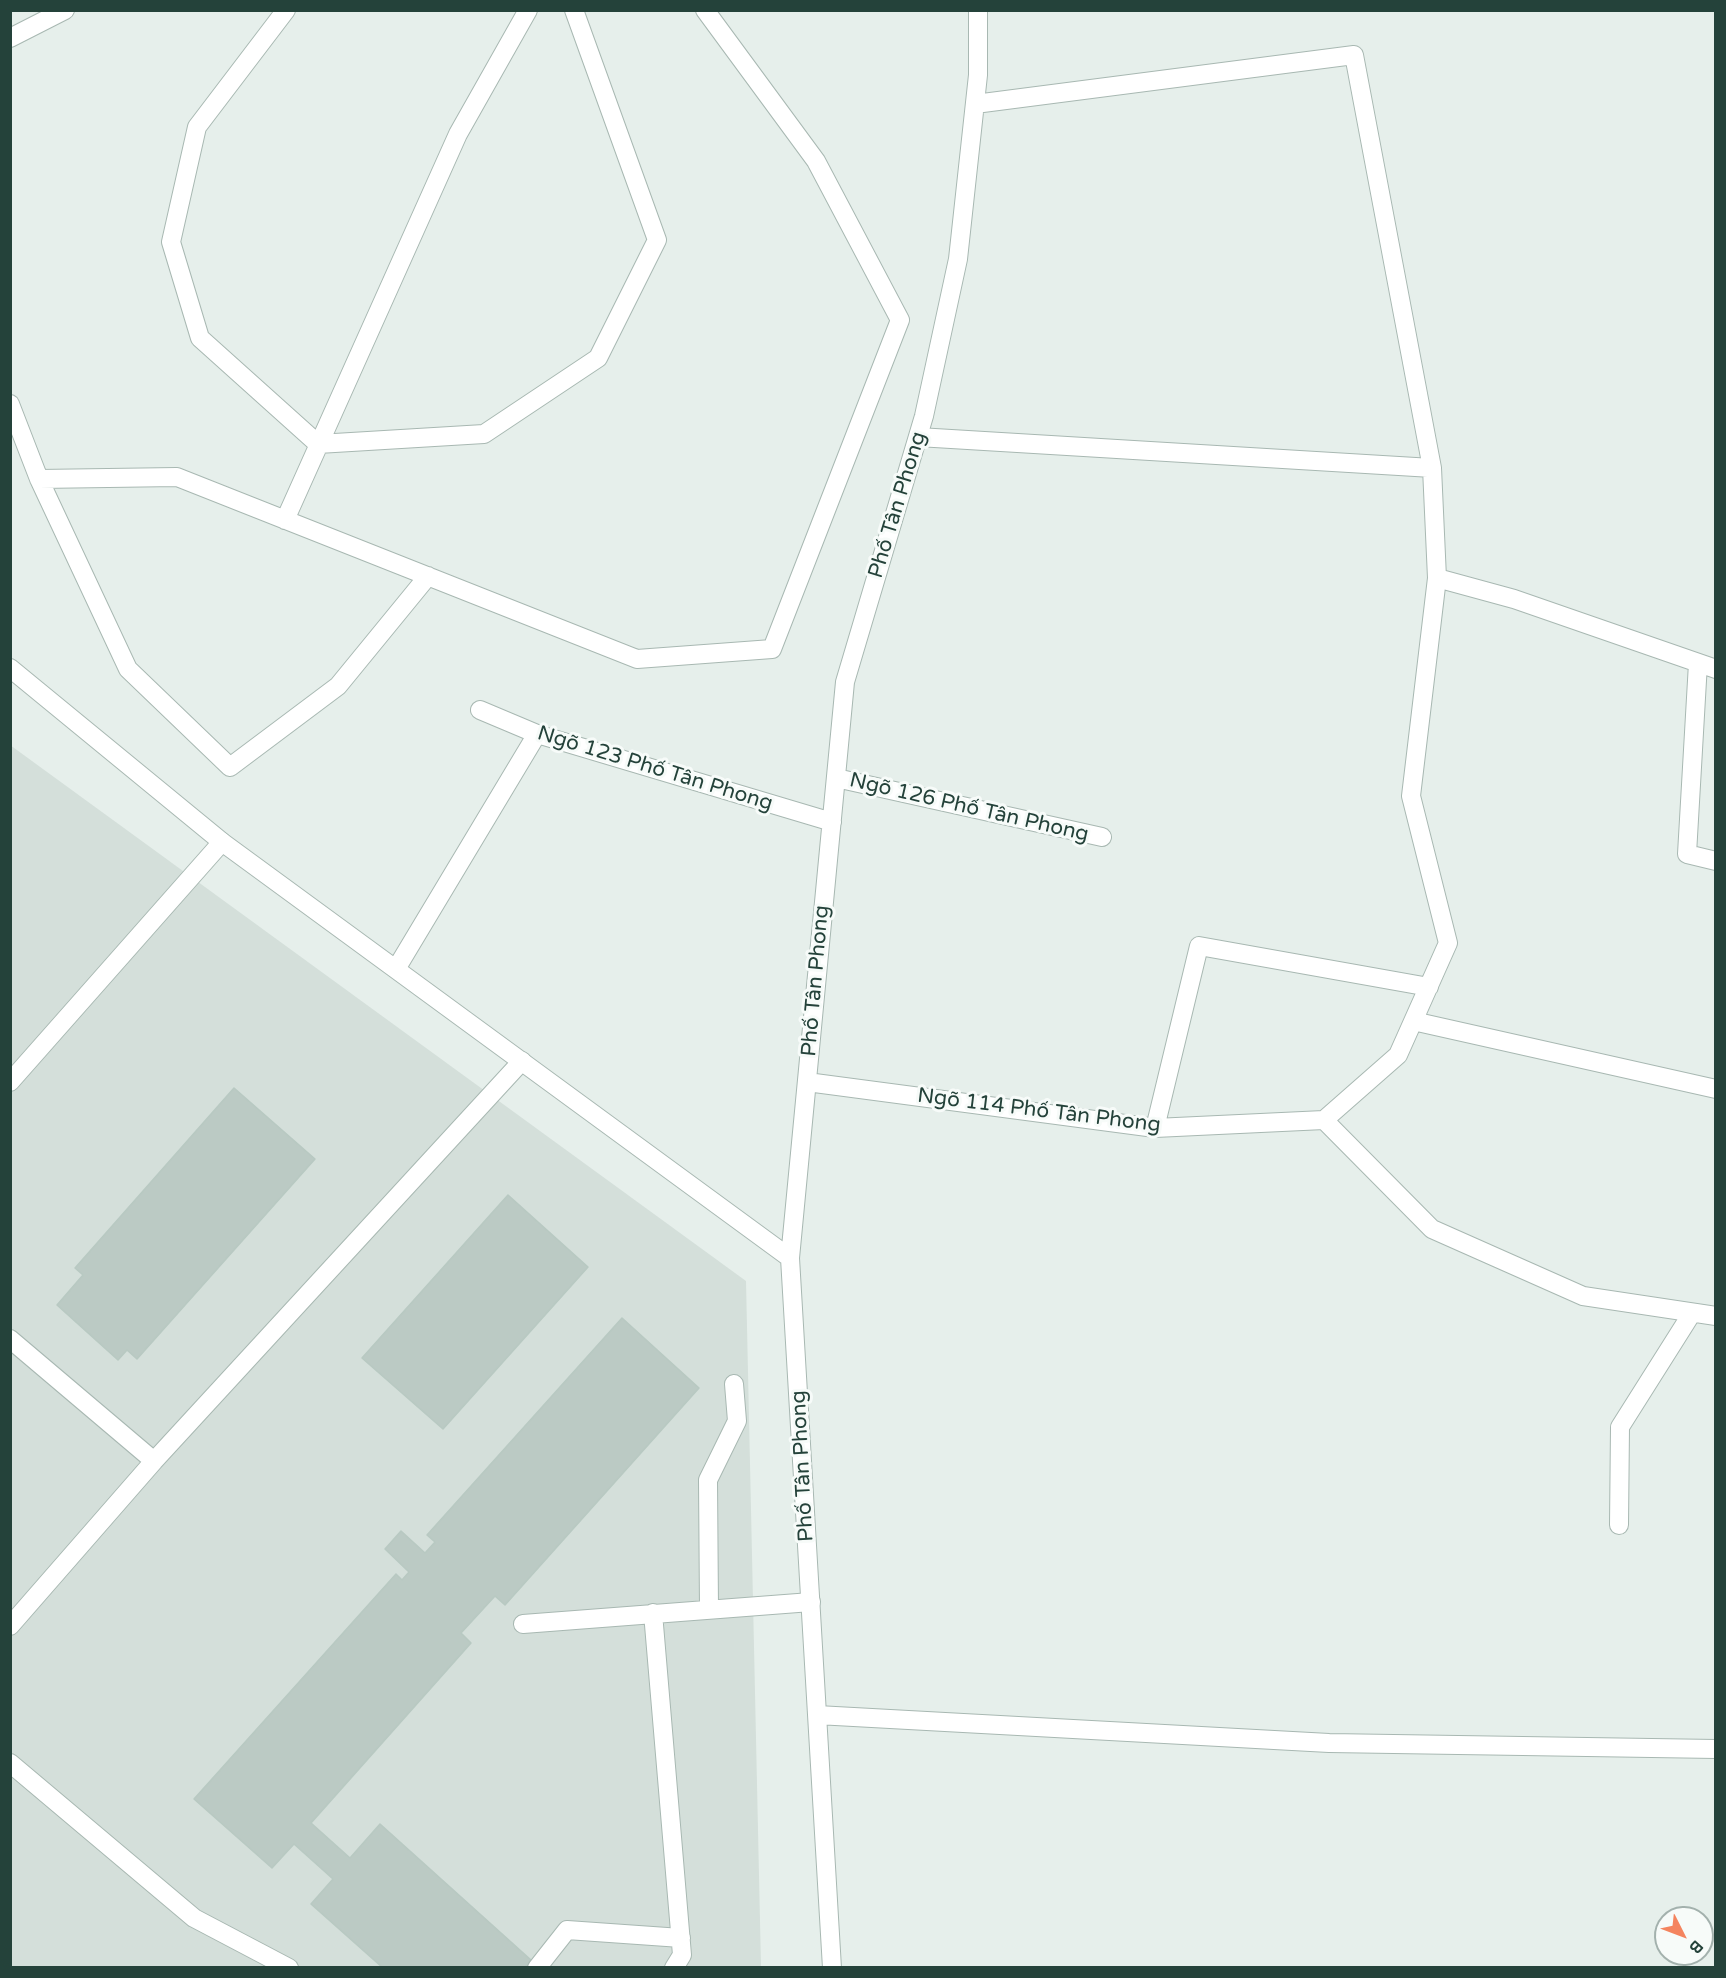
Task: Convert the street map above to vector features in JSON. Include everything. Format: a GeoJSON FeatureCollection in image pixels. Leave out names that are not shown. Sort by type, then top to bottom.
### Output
{"type":"FeatureCollection","features":[{"type":"Feature","properties":{"kind":"street"},"geometry":{"type":"LineString","coordinates":[[10,38],[65,10]]}},
{"type":"Feature","properties":{"kind":"street"},"geometry":{"type":"LineString","coordinates":[[286,10],[197,127],[171,242],[200,338],[318,444],[484,434],[598,358],[657,240],[574,10]]}},
{"type":"Feature","properties":{"kind":"street"},"geometry":{"type":"LineString","coordinates":[[285,520],[458,134],[528,10]]}},
{"type":"Feature","properties":{"kind":"street"},"geometry":{"type":"LineString","coordinates":[[39,479],[177,477],[637,659],[772,649],[900,320],[816,161],[705,10]]}},
{"type":"Feature","properties":{"kind":"street","name":"Phố Tân Phong"},"geometry":{"type":"LineString","coordinates":[[832,1968],[790,1258],[845,682],[918,437],[958,259],[978,75],[978,10]]}},
{"type":"Feature","properties":{"kind":"street"},"geometry":{"type":"LineString","coordinates":[[975,104],[1354,56],[1432,468],[1437,578],[1411,796],[1448,943],[1398,1055],[1324,1120],[1432,1229],[1583,1296],[1716,1316]]}},
{"type":"Feature","properties":{"kind":"street"},"geometry":{"type":"LineString","coordinates":[[10,404],[39,479],[128,669],[230,767],[338,686],[428,576]]}},
{"type":"Feature","properties":{"kind":"street"},"geometry":{"type":"LineString","coordinates":[[918,437],[1432,468]]}},
{"type":"Feature","properties":{"kind":"street"},"geometry":{"type":"LineString","coordinates":[[1437,578],[1514,599],[1716,669]]}},
{"type":"Feature","properties":{"kind":"street"},"geometry":{"type":"LineString","coordinates":[[1698,663],[1687,854],[1716,861]]}},
{"type":"Feature","properties":{"kind":"street"},"geometry":{"type":"LineString","coordinates":[[10,668],[222,842],[790,1258]]}},
{"type":"Feature","properties":{"kind":"street","name":"Ngõ 123 Phố Tân Phong"},"geometry":{"type":"LineString","coordinates":[[480,710],[537,734],[831,822]]}},
{"type":"Feature","properties":{"kind":"street"},"geometry":{"type":"LineString","coordinates":[[396,969],[537,734]]}},
{"type":"Feature","properties":{"kind":"street","name":"Ngõ 126 Phố Tân Phong"},"geometry":{"type":"LineString","coordinates":[[836,778],[1102,837]]}},
{"type":"Feature","properties":{"kind":"street"},"geometry":{"type":"LineString","coordinates":[[10,1082],[222,842]]}},
{"type":"Feature","properties":{"kind":"street"},"geometry":{"type":"LineString","coordinates":[[1155,1128],[1199,946],[1429,987]]}},
{"type":"Feature","properties":{"kind":"street"},"geometry":{"type":"LineString","coordinates":[[1413,1022],[1716,1089]]}},
{"type":"Feature","properties":{"kind":"street"},"geometry":{"type":"LineString","coordinates":[[10,1626],[154,1461],[522,1061]]}},
{"type":"Feature","properties":{"kind":"street","name":"Ngõ 114 Phố Tân Phong"},"geometry":{"type":"LineString","coordinates":[[807,1082],[1155,1128],[1324,1120]]}},
{"type":"Feature","properties":{"kind":"street"},"geometry":{"type":"LineString","coordinates":[[1619,1525],[1620,1427],[1692,1313]]}},
{"type":"Feature","properties":{"kind":"street"},"geometry":{"type":"LineString","coordinates":[[10,1339],[154,1461]]}},
{"type":"Feature","properties":{"kind":"street"},"geometry":{"type":"LineString","coordinates":[[709,1610],[708,1479],[737,1421],[734,1384]]}},
{"type":"Feature","properties":{"kind":"street"},"geometry":{"type":"LineString","coordinates":[[523,1624],[811,1602]]}},
{"type":"Feature","properties":{"kind":"street"},"geometry":{"type":"LineString","coordinates":[[537,1968],[567,1930],[681,1957],[653,1613]]}},
{"type":"Feature","properties":{"kind":"street"},"geometry":{"type":"LineString","coordinates":[[817,1715],[1329,1743],[1716,1749]]}},
{"type":"Feature","properties":{"kind":"street"},"geometry":{"type":"LineString","coordinates":[[10,1763],[194,1918],[289,1968]]}},
{"type":"Feature","properties":{"kind":"shaded area"},"geometry":{"type":"Polygon","coordinates":[[[10,745],[746,1281],[761,1967],[11,1967],[10,745]]]}},
{"type":"Feature","properties":{"kind":"building"},"geometry":{"type":"Polygon","coordinates":[[[234,1088],[315,1159],[137,1359],[127,1350],[118,1360],[57,1305],[83,1275],[75,1268],[234,1088]]]}},
{"type":"Feature","properties":{"kind":"building"},"geometry":{"type":"Polygon","coordinates":[[[508,1195],[588,1267],[443,1429],[362,1358],[508,1195]]]}},
{"type":"Feature","properties":{"kind":"building"},"geometry":{"type":"Polygon","coordinates":[[[622,1318],[699,1388],[505,1605],[495,1596],[461,1633],[471,1643],[311,1823],[350,1858],[380,1824],[531,1960],[525,1968],[383,1968],[311,1904],[333,1879],[294,1844],[272,1868],[194,1799],[396,1574],[402,1580],[409,1572],[385,1549],[401,1531],[425,1553],[435,1542],[427,1535],[622,1318]]]}}]}
